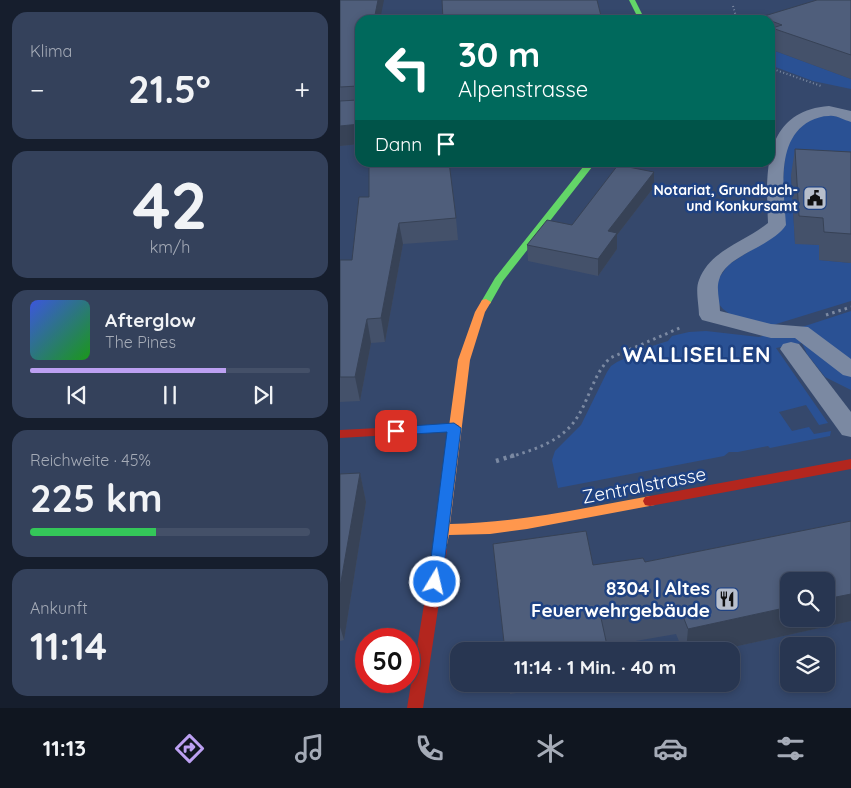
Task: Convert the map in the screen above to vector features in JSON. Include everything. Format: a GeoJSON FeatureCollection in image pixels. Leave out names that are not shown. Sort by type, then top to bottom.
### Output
{"type":"FeatureCollection","features":[{"type":"Feature","properties":{"kind":"main road"},"geometry":{"type":"LineString","coordinates":[[632,0],[640,15]]}},
{"type":"Feature","properties":{"kind":"main road"},"geometry":{"type":"LineString","coordinates":[[415,708],[442,530],[464,360],[480,312],[499,280],[588,167]]}},
{"type":"Feature","properties":{"kind":"main road"},"geometry":{"type":"LineString","coordinates":[[340,434],[454,428]]}},
{"type":"Feature","properties":{"kind":"main road","name":"Zentralstrasse"},"geometry":{"type":"LineString","coordinates":[[442,530],[490,529],[527,524],[851,464]]}},
{"type":"Feature","properties":{"kind":"lane"},"geometry":{"type":"LineString","coordinates":[[851,117],[843,113],[821,110],[798,122],[784,135],[778,156],[775,186],[777,225],[763,237],[718,263],[708,281],[710,315],[771,331],[800,332],[851,370]]}},
{"type":"Feature","properties":{"kind":"lane"},"geometry":{"type":"LineString","coordinates":[[791,349],[851,429]]}},
{"type":"Feature","properties":{"kind":"path"},"geometry":{"type":"LineString","coordinates":[[733,6],[736,15]]}},
{"type":"Feature","properties":{"kind":"path"},"geometry":{"type":"LineString","coordinates":[[775,70],[822,86]]}},
{"type":"Feature","properties":{"kind":"shaded area"},"geometry":{"type":"Polygon","coordinates":[[[775,51],[851,79],[851,89],[813,81],[775,67],[775,51]]]}},
{"type":"Feature","properties":{"kind":"shaded area"},"geometry":{"type":"Polygon","coordinates":[[[827,114],[851,120],[851,178],[791,175],[795,243],[819,245],[819,260],[851,263],[851,301],[773,325],[731,315],[718,303],[717,281],[728,265],[779,232],[786,144],[806,121],[827,114]]]}},
{"type":"Feature","properties":{"kind":"shaded area"},"geometry":{"type":"Polygon","coordinates":[[[851,311],[851,390],[825,377],[807,354],[802,343],[776,348],[828,423],[819,425],[806,405],[779,412],[792,431],[809,427],[814,434],[831,431],[830,436],[770,448],[768,446],[729,452],[724,456],[558,488],[552,460],[555,451],[581,425],[607,372],[617,362],[649,347],[668,341],[672,336],[689,332],[706,331],[759,337],[805,326],[851,311]]]}},
{"type":"Feature","properties":{"kind":"building"},"geometry":{"type":"Polygon","coordinates":[[[340,0],[378,0],[375,15],[355,15],[355,86],[340,87],[340,0]]]}},
{"type":"Feature","properties":{"kind":"building"},"geometry":{"type":"Polygon","coordinates":[[[442,0],[597,0],[601,15],[443,15],[442,0]]]}},
{"type":"Feature","properties":{"kind":"building"},"geometry":{"type":"Polygon","coordinates":[[[817,0],[851,0],[851,55],[775,29],[775,27],[782,25],[775,22],[775,15],[768,15],[817,0]]]}},
{"type":"Feature","properties":{"kind":"building"},"geometry":{"type":"Polygon","coordinates":[[[355,100],[355,124],[340,126],[340,101],[355,100]]]}},
{"type":"Feature","properties":{"kind":"building"},"geometry":{"type":"Polygon","coordinates":[[[795,149],[851,152],[851,234],[824,232],[823,218],[799,216],[795,149]]]}},
{"type":"Feature","properties":{"kind":"building"},"geometry":{"type":"Polygon","coordinates":[[[369,167],[450,167],[456,218],[399,223],[381,318],[367,319],[355,377],[340,377],[340,260],[352,260],[359,197],[369,197],[369,167]]]}},
{"type":"Feature","properties":{"kind":"building"},"geometry":{"type":"Polygon","coordinates":[[[616,167],[628,167],[654,172],[608,231],[617,233],[598,259],[527,245],[547,220],[572,225],[616,167]]]}},
{"type":"Feature","properties":{"kind":"building"},"geometry":{"type":"Polygon","coordinates":[[[360,473],[340,587],[340,474],[360,473]]]}},
{"type":"Feature","properties":{"kind":"building"},"geometry":{"type":"Polygon","coordinates":[[[851,521],[851,594],[835,597],[835,572],[780,572],[780,609],[688,629],[679,606],[601,618],[606,642],[504,642],[493,544],[586,531],[593,565],[643,558],[645,562],[851,521]]]}},
{"type":"Feature","properties":{"kind":"traffic: fast"},"geometry":{"type":"LineString","coordinates":[[632,0],[640,15]]}},
{"type":"Feature","properties":{"kind":"traffic: fast"},"geometry":{"type":"LineString","coordinates":[[486,302],[499,280],[588,167]]}},
{"type":"Feature","properties":{"kind":"traffic: slow"},"geometry":{"type":"LineString","coordinates":[[440,550],[464,360],[480,312],[486,302]]}},
{"type":"Feature","properties":{"kind":"traffic: slow"},"geometry":{"type":"LineString","coordinates":[[442,530],[490,529],[527,524],[650,501]]}},
{"type":"Feature","properties":{"kind":"traffic: jam"},"geometry":{"type":"LineString","coordinates":[[340,434],[454,428]]}},
{"type":"Feature","properties":{"kind":"traffic: jam"},"geometry":{"type":"LineString","coordinates":[[650,501],[851,464]]}},
{"type":"Feature","properties":{"kind":"traffic: jam"},"geometry":{"type":"LineString","coordinates":[[415,708],[440,550]]}},
{"type":"Feature","properties":{"kind":"place","name":"Notariat, Grundbuch- und Konkursamt"},"geometry":{"type":"Point","coordinates":[815,198]}},
{"type":"Feature","properties":{"kind":"place","name":"8304 | Altes Feuerwehrgebäude"},"geometry":{"type":"Point","coordinates":[727,599]}},
{"type":"Feature","properties":{"kind":"district","name":"WALLISELLEN"},"geometry":{"type":"Point","coordinates":[697,354]}},
{"type":"Feature","properties":{"kind":"route"},"geometry":{"type":"LineString","coordinates":[[396,431],[454,428],[450,476],[435,582]]}}]}
